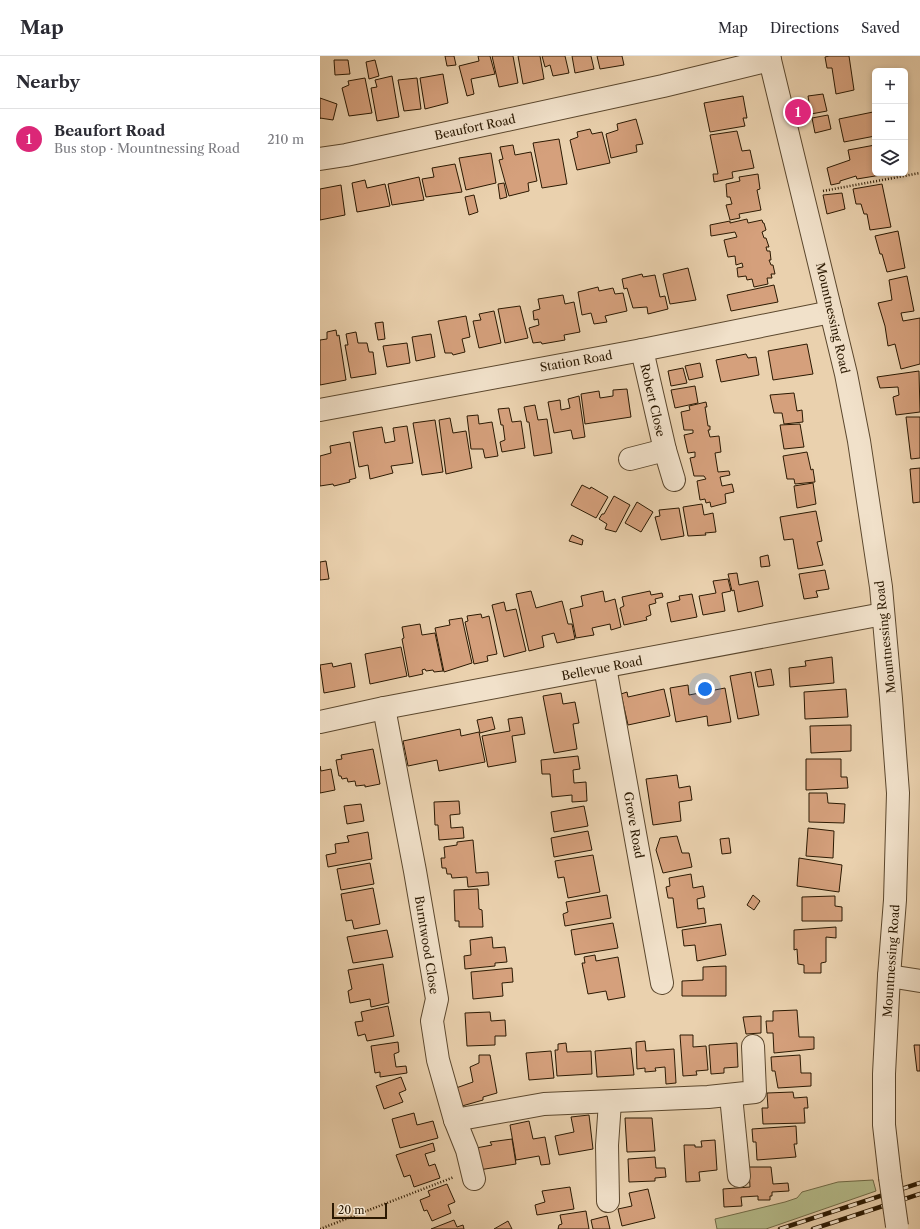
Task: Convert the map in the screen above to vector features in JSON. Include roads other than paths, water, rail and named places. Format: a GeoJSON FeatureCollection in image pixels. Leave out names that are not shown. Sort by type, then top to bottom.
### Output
{"type":"FeatureCollection","features":[{"type":"Feature","properties":{"kind":"street","name":"Beaufort Road"},"geometry":{"type":"LineString","coordinates":[[320,160],[354,154],[663,86],[769,58]]}},
{"type":"Feature","properties":{"kind":"street","name":"Mountnessing Road"},"geometry":{"type":"LineString","coordinates":[[769,58],[846,374],[859,441],[877,557],[891,699],[898,793],[895,900],[884,1074],[884,1125],[897,1227]]}},
{"type":"Feature","properties":{"kind":"street","name":"Station Road"},"geometry":{"type":"LineString","coordinates":[[320,410],[642,350],[831,312]]}},
{"type":"Feature","properties":{"kind":"street","name":"Robert Close"},"geometry":{"type":"LineString","coordinates":[[642,350],[664,450],[674,480]]}},
{"type":"Feature","properties":{"kind":"street","name":"Robert Close"},"geometry":{"type":"LineString","coordinates":[[630,459],[664,450]]}},
{"type":"Feature","properties":{"kind":"street","name":"Bellevue Road"},"geometry":{"type":"LineString","coordinates":[[320,722],[384,708],[605,668],[883,614]]}},
{"type":"Feature","properties":{"kind":"street","name":"Grove Road"},"geometry":{"type":"LineString","coordinates":[[605,668],[662,983]]}},
{"type":"Feature","properties":{"kind":"street","name":"Burntwood Close"},"geometry":{"type":"LineString","coordinates":[[384,708],[413,863],[436,999],[432,1021],[438,1060],[455,1120],[467,1150],[473,1175]]}},
{"type":"Feature","properties":{"kind":"street"},"geometry":{"type":"LineString","coordinates":[[889,976],[920,981]]}},
{"type":"Feature","properties":{"kind":"street"},"geometry":{"type":"LineString","coordinates":[[455,1120],[544,1104],[731,1096],[755,1092],[753,1046]]}},
{"type":"Feature","properties":{"kind":"street"},"geometry":{"type":"LineString","coordinates":[[731,1096],[740,1176]]}},
{"type":"Feature","properties":{"kind":"street"},"geometry":{"type":"LineString","coordinates":[[608,1201],[607,1145],[610,1102]]}},
{"type":"Feature","properties":{"kind":"railway"},"geometry":{"type":"LineString","coordinates":[[780,1229],[920,1183]]}},
{"type":"Feature","properties":{"kind":"railway"},"geometry":{"type":"LineString","coordinates":[[813,1229],[920,1194]]}},
{"type":"Feature","properties":{"kind":"place","name":"Beaufort Road"},"geometry":{"type":"Point","coordinates":[798,112]}}]}
